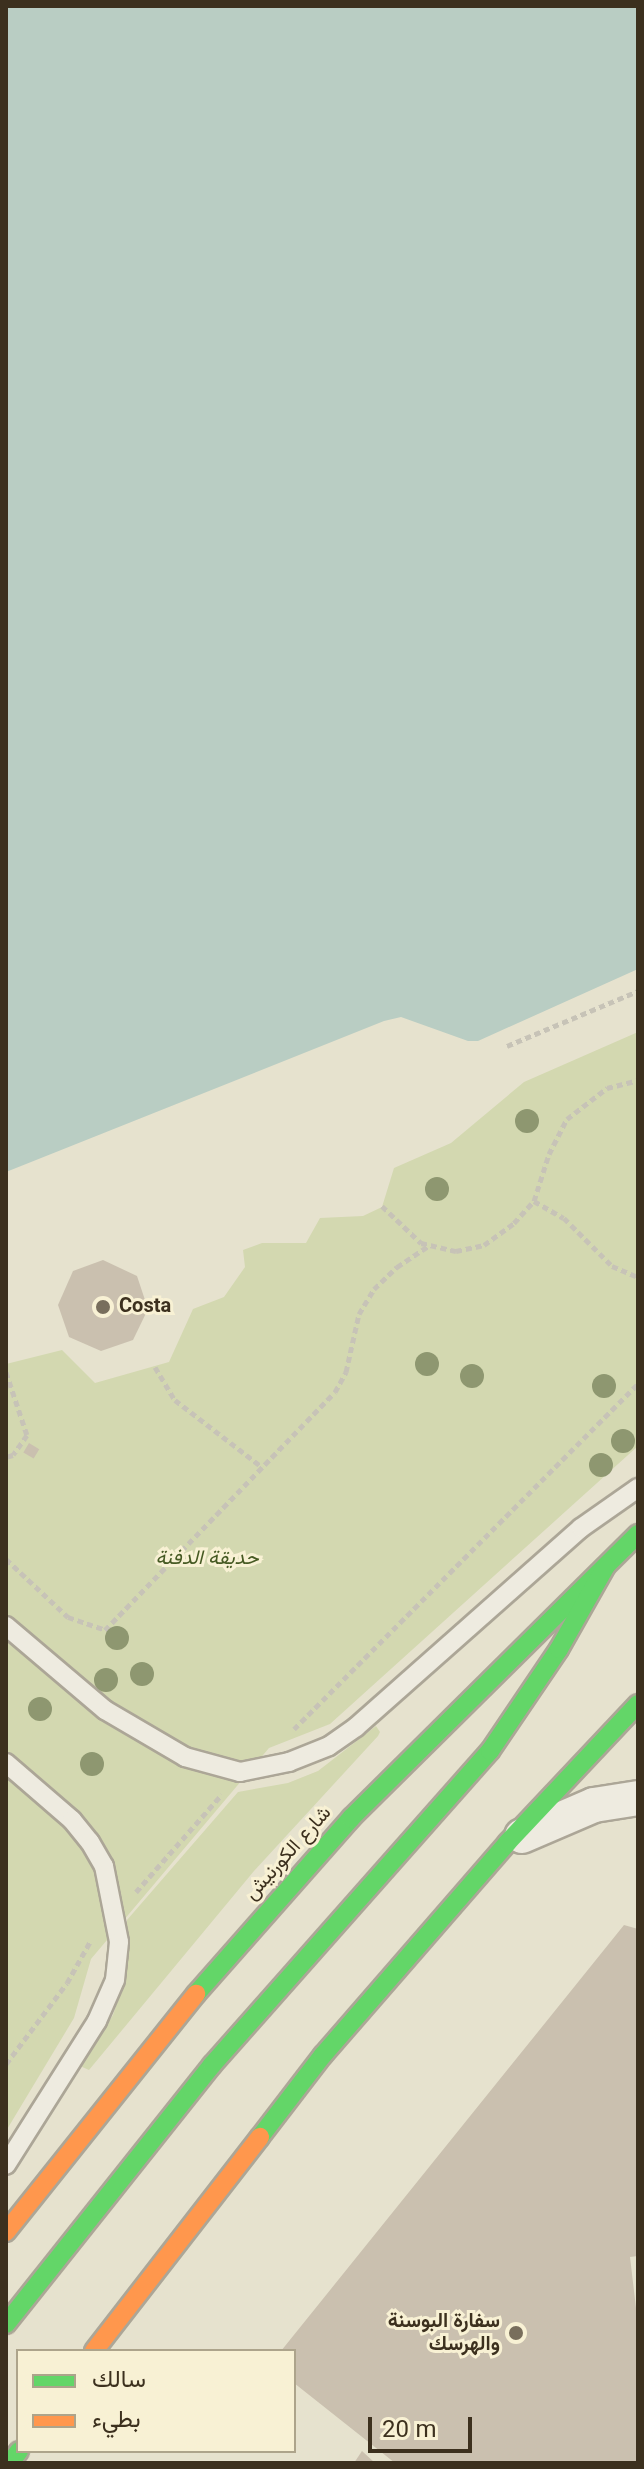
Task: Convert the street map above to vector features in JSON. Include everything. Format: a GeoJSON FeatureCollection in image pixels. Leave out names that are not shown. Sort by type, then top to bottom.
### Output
{"type":"FeatureCollection","features":[{"type":"Feature","properties":{"kind":"main road","name":"شارع الكورنيش"},"geometry":{"type":"LineString","coordinates":[[6,2232],[141,2060],[351,1818],[638,1534]]}},
{"type":"Feature","properties":{"kind":"main road"},"geometry":{"type":"LineString","coordinates":[[6,2324],[212,2065],[490,1751],[559,1649],[606,1566]]}},
{"type":"Feature","properties":{"kind":"main road"},"geometry":{"type":"LineString","coordinates":[[96,2349],[323,2055],[507,1843],[638,1704]]}},
{"type":"Feature","properties":{"kind":"street"},"geometry":{"type":"LineString","coordinates":[[507,1843],[551,1821],[594,1805],[638,1798]]}},
{"type":"Feature","properties":{"kind":"lane"},"geometry":{"type":"LineString","coordinates":[[6,1626],[105,1710],[185,1757],[240,1772],[312,1754],[356,1727],[581,1528],[638,1488]]}},
{"type":"Feature","properties":{"kind":"lane"},"geometry":{"type":"LineString","coordinates":[[6,1763],[72,1820],[90,1842],[104,1866],[116,1913],[119,1942],[115,1980],[97,2021],[6,2165]]}},
{"type":"Feature","properties":{"kind":"path"},"geometry":{"type":"LineString","coordinates":[[507,1046],[638,991]]}},
{"type":"Feature","properties":{"kind":"path"},"geometry":{"type":"LineString","coordinates":[[382,1206],[428,1246],[456,1251],[484,1245],[514,1223],[534,1201],[549,1154],[567,1119],[607,1088],[638,1080]]}},
{"type":"Feature","properties":{"kind":"path"},"geometry":{"type":"LineString","coordinates":[[534,1201],[564,1218],[612,1266],[638,1277]]}},
{"type":"Feature","properties":{"kind":"path"},"geometry":{"type":"LineString","coordinates":[[6,1559],[68,1617],[105,1630],[335,1392],[346,1372],[359,1314],[374,1289],[397,1267],[428,1246]]}},
{"type":"Feature","properties":{"kind":"path"},"geometry":{"type":"LineString","coordinates":[[155,1367],[175,1400],[262,1467]]}},
{"type":"Feature","properties":{"kind":"path"},"geometry":{"type":"LineString","coordinates":[[6,1372],[27,1435],[13,1455],[6,1457]]}},
{"type":"Feature","properties":{"kind":"path"},"geometry":{"type":"LineString","coordinates":[[283,1738],[304,1721],[638,1384]]}},
{"type":"Feature","properties":{"kind":"path"},"geometry":{"type":"LineString","coordinates":[[6,2064],[67,1983],[91,1940],[180,1845],[240,1772]]}},
{"type":"Feature","properties":{"kind":"green space","name":"حديقة الدفنة"},"geometry":{"type":"Polygon","coordinates":[[[638,1032],[638,1446],[330,1724],[269,1748],[91,1959],[74,2018],[6,2131],[6,1364],[62,1350],[95,1383],[169,1362],[193,1309],[224,1297],[245,1267],[243,1250],[262,1243],[306,1243],[320,1218],[363,1216],[382,1207],[394,1168],[451,1143],[524,1082],[638,1032]]]}},
{"type":"Feature","properties":{"kind":"green space"},"geometry":{"type":"Polygon","coordinates":[[[376,1726],[380,1732],[378,1736],[254,1871],[89,2070],[80,2066],[113,2015],[121,1991],[127,1962],[127,1920],[238,1792],[288,1783],[318,1771],[376,1726]]]}},
{"type":"Feature","properties":{"kind":"shaded area"},"geometry":{"type":"Polygon","coordinates":[[[6,6],[638,6],[638,969],[478,1041],[468,1041],[401,1017],[384,1021],[6,1172],[6,6]]]}},
{"type":"Feature","properties":{"kind":"building","name":"Costa"},"geometry":{"type":"Polygon","coordinates":[[[103,1260],[137,1276],[148,1309],[133,1340],[101,1351],[69,1337],[58,1305],[73,1271],[103,1260]]]}},
{"type":"Feature","properties":{"kind":"building"},"geometry":{"type":"Polygon","coordinates":[[[29,1443],[39,1449],[34,1459],[23,1452],[29,1443]]]}},
{"type":"Feature","properties":{"kind":"building"},"geometry":{"type":"Polygon","coordinates":[[[624,1925],[638,1929],[638,2256],[630,2257],[638,2325],[638,2463],[395,2463],[296,2385],[296,2349],[283,2349],[624,1925]]]}},
{"type":"Feature","properties":{"kind":"building"},"geometry":{"type":"Polygon","coordinates":[[[362,2451],[375,2463],[354,2463],[362,2451]]]}},
{"type":"Feature","properties":{"kind":"traffic: fast"},"geometry":{"type":"LineString","coordinates":[[196,1994],[351,1818],[638,1534]]}},
{"type":"Feature","properties":{"kind":"traffic: fast"},"geometry":{"type":"LineString","coordinates":[[6,2324],[212,2065],[490,1751],[559,1649],[606,1566]]}},
{"type":"Feature","properties":{"kind":"traffic: fast"},"geometry":{"type":"LineString","coordinates":[[260,2137],[323,2055],[507,1843],[638,1704]]}},
{"type":"Feature","properties":{"kind":"traffic: fast"},"geometry":{"type":"LineString","coordinates":[[10,2463],[18,2453]]}},
{"type":"Feature","properties":{"kind":"traffic: slow"},"geometry":{"type":"LineString","coordinates":[[6,2232],[196,1994]]}},
{"type":"Feature","properties":{"kind":"traffic: slow"},"geometry":{"type":"LineString","coordinates":[[96,2349],[260,2137]]}},
{"type":"Feature","properties":{"kind":"place","name":"Costa"},"geometry":{"type":"Point","coordinates":[103,1307]}},
{"type":"Feature","properties":{"kind":"place","name":"سفارة البوسنة والهرسك"},"geometry":{"type":"Point","coordinates":[516,2333]}}]}
